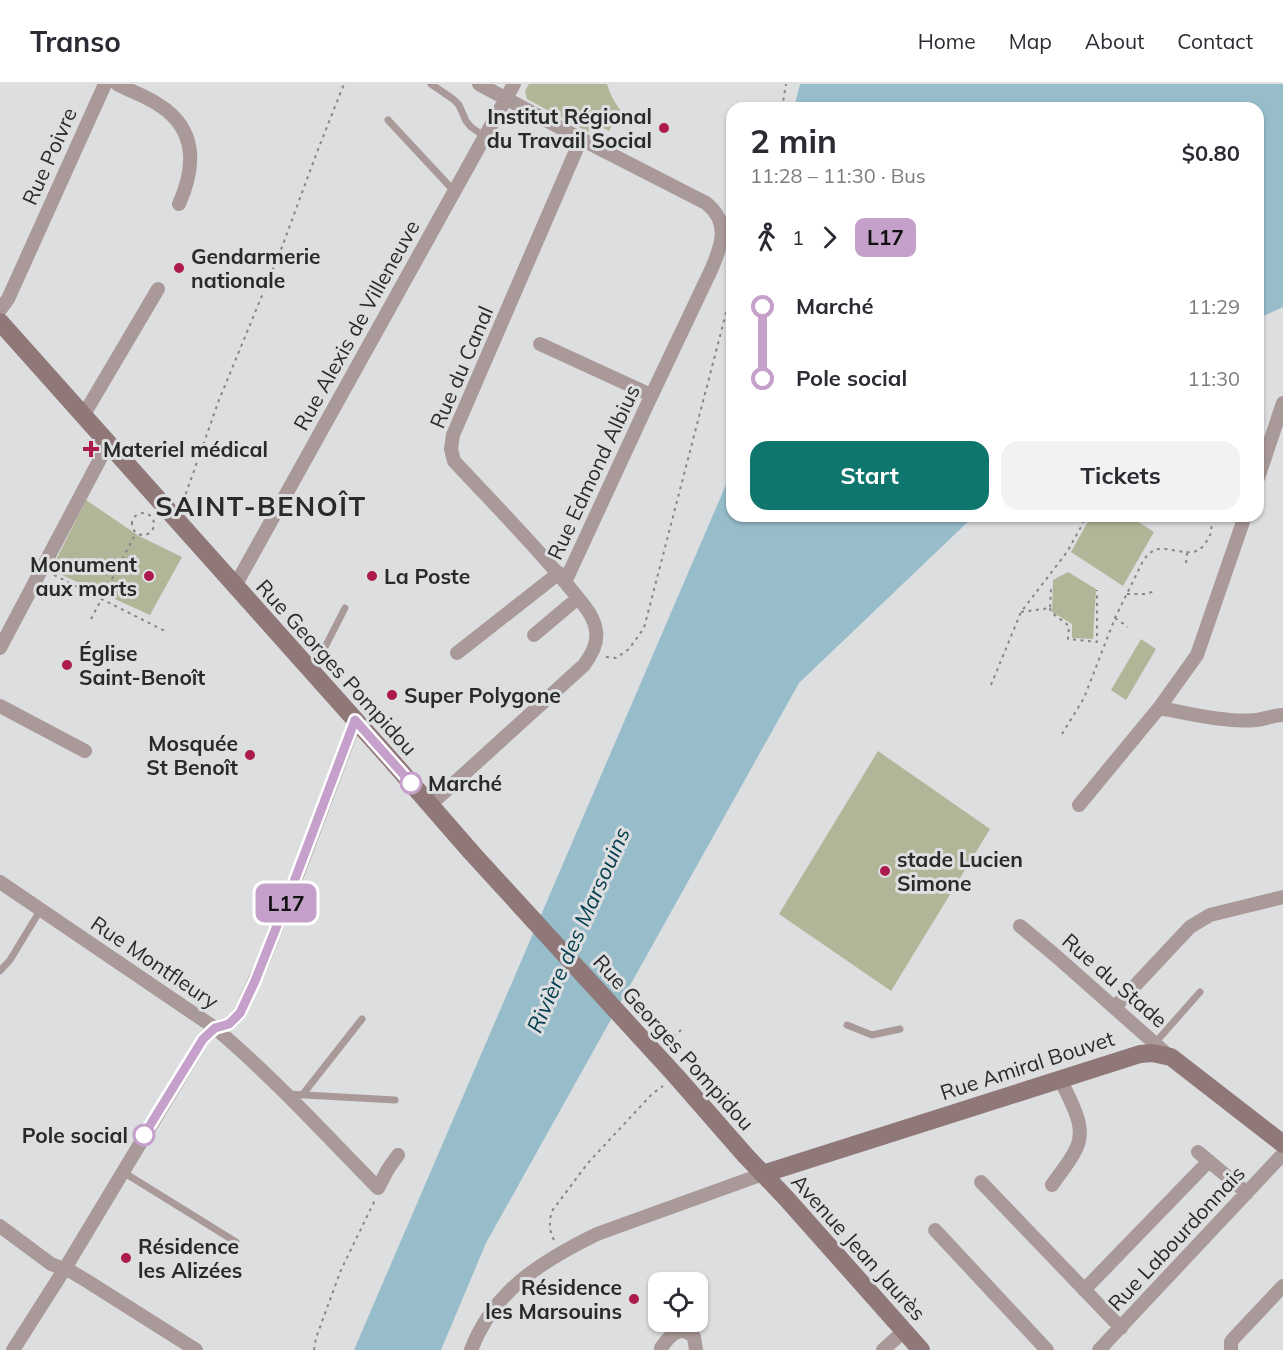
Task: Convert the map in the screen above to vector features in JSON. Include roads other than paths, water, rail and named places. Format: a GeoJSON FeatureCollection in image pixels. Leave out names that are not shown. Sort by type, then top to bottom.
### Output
{"type":"FeatureCollection","features":[{"type":"Feature","properties":{"kind":"main road","name":"Rue Georges Pompidou"},"geometry":{"type":"LineString","coordinates":[[0,322],[430,805],[763,1174]]}},
{"type":"Feature","properties":{"kind":"main road","name":"Rue Amiral Bouvet"},"geometry":{"type":"LineString","coordinates":[[763,1174],[1140,1054],[1152,1053],[1171,1057]]}},
{"type":"Feature","properties":{"kind":"main road"},"geometry":{"type":"LineString","coordinates":[[1171,1057],[1283,1144]]}},
{"type":"Feature","properties":{"kind":"main road","name":"Avenue Jean Jaurès"},"geometry":{"type":"LineString","coordinates":[[763,1174],[921,1350]]}},
{"type":"Feature","properties":{"kind":"street","name":"Rue Poivre"},"geometry":{"type":"LineString","coordinates":[[0,310],[8,299],[105,84]]}},
{"type":"Feature","properties":{"kind":"street"},"geometry":{"type":"LineString","coordinates":[[117,84],[158,104],[170,113],[186,135],[190,146],[189,169],[185,191],[179,204]]}},
{"type":"Feature","properties":{"kind":"street"},"geometry":{"type":"LineString","coordinates":[[479,84],[581,139]]}},
{"type":"Feature","properties":{"kind":"street","name":"Rue Alexis de Villeneuve"},"geometry":{"type":"LineString","coordinates":[[235,586],[514,84]]}},
{"type":"Feature","properties":{"kind":"street","name":"Rue Edmond Albius"},"geometry":{"type":"LineString","coordinates":[[430,805],[577,673],[591,655],[596,643],[594,621],[562,577],[721,248],[721,225],[713,208],[581,139]]}},
{"type":"Feature","properties":{"kind":"street","name":"Rue du Canal"},"geometry":{"type":"LineString","coordinates":[[562,577],[454,461],[451,442],[581,139]]}},
{"type":"Feature","properties":{"kind":"street"},"geometry":{"type":"LineString","coordinates":[[83,416],[158,289]]}},
{"type":"Feature","properties":{"kind":"street"},"geometry":{"type":"LineString","coordinates":[[540,344],[651,395]]}},
{"type":"Feature","properties":{"kind":"street"},"geometry":{"type":"LineString","coordinates":[[1264,460],[1283,403]]}},
{"type":"Feature","properties":{"kind":"street"},"geometry":{"type":"LineString","coordinates":[[0,648],[108,444]]}},
{"type":"Feature","properties":{"kind":"street"},"geometry":{"type":"LineString","coordinates":[[1079,805],[1159,708],[1197,655],[1243,522]]}},
{"type":"Feature","properties":{"kind":"street"},"geometry":{"type":"LineString","coordinates":[[457,653],[562,577]]}},
{"type":"Feature","properties":{"kind":"street"},"geometry":{"type":"LineString","coordinates":[[534,635],[578,598]]}},
{"type":"Feature","properties":{"kind":"street"},"geometry":{"type":"LineString","coordinates":[[0,706],[85,751]]}},
{"type":"Feature","properties":{"kind":"street"},"geometry":{"type":"LineString","coordinates":[[1159,708],[1213,718],[1249,720],[1283,715]]}},
{"type":"Feature","properties":{"kind":"street"},"geometry":{"type":"LineString","coordinates":[[13,1350],[64,1270],[203,1039],[215,1028],[229,1024],[240,1013],[295,882],[355,720]]}},
{"type":"Feature","properties":{"kind":"street","name":"Rue Montfleury"},"geometry":{"type":"LineString","coordinates":[[0,882],[215,1028],[232,1042],[378,1188],[398,1155]]}},
{"type":"Feature","properties":{"kind":"street"},"geometry":{"type":"LineString","coordinates":[[1116,1007],[1190,927],[1199,921],[1210,915],[1283,897]]}},
{"type":"Feature","properties":{"kind":"street","name":"Rue du Stade"},"geometry":{"type":"LineString","coordinates":[[1020,926],[1171,1057]]}},
{"type":"Feature","properties":{"kind":"street"},"geometry":{"type":"LineString","coordinates":[[1052,1185],[1077,1148],[1080,1137],[1080,1124],[1060,1078]]}},
{"type":"Feature","properties":{"kind":"street","name":"Rue Labourdonnais"},"geometry":{"type":"LineString","coordinates":[[1099,1350],[1283,1154]]}},
{"type":"Feature","properties":{"kind":"street"},"geometry":{"type":"LineString","coordinates":[[1084,1290],[1204,1156],[1247,1193]]}},
{"type":"Feature","properties":{"kind":"street"},"geometry":{"type":"LineString","coordinates":[[471,1350],[478,1332],[501,1300],[545,1262],[597,1234],[763,1174]]}},
{"type":"Feature","properties":{"kind":"street"},"geometry":{"type":"LineString","coordinates":[[981,1182],[1121,1328]]}},
{"type":"Feature","properties":{"kind":"street"},"geometry":{"type":"LineString","coordinates":[[0,1226],[51,1264],[72,1272],[196,1350]]}},
{"type":"Feature","properties":{"kind":"street"},"geometry":{"type":"LineString","coordinates":[[935,1230],[1047,1350]]}},
{"type":"Feature","properties":{"kind":"street"},"geometry":{"type":"LineString","coordinates":[[1231,1350],[1231,1342],[1234,1338],[1283,1286]]}},
{"type":"Feature","properties":{"kind":"street"},"geometry":{"type":"LineString","coordinates":[[662,1348],[671,1335],[684,1331],[694,1337],[696,1350]]}},
{"type":"Feature","properties":{"kind":"street"},"geometry":{"type":"LineString","coordinates":[[883,1350],[904,1331]]}},
{"type":"Feature","properties":{"kind":"lane"},"geometry":{"type":"LineString","coordinates":[[431,84],[453,99],[459,105],[471,127],[485,137]]}},
{"type":"Feature","properties":{"kind":"lane"},"geometry":{"type":"LineString","coordinates":[[388,120],[454,191]]}},
{"type":"Feature","properties":{"kind":"lane"},"geometry":{"type":"LineString","coordinates":[[307,667],[324,649],[345,608]]}},
{"type":"Feature","properties":{"kind":"lane"},"geometry":{"type":"LineString","coordinates":[[0,971],[10,960],[41,909]]}},
{"type":"Feature","properties":{"kind":"lane"},"geometry":{"type":"LineString","coordinates":[[1155,1043],[1200,992]]}},
{"type":"Feature","properties":{"kind":"lane"},"geometry":{"type":"LineString","coordinates":[[303,1094],[362,1019]]}},
{"type":"Feature","properties":{"kind":"lane"},"geometry":{"type":"LineString","coordinates":[[847,1025],[872,1035],[900,1029]]}},
{"type":"Feature","properties":{"kind":"lane"},"geometry":{"type":"LineString","coordinates":[[284,1094],[395,1100]]}},
{"type":"Feature","properties":{"kind":"lane"},"geometry":{"type":"LineString","coordinates":[[122,1172],[236,1242]]}},
{"type":"Feature","properties":{"kind":"water"},"geometry":{"type":"Polygon","coordinates":[[[800,84],[1283,84],[1283,307],[1264,316],[1264,102],[796,102],[800,84]]]}},
{"type":"Feature","properties":{"kind":"water","name":"Rivière des Marsouins"},"geometry":{"type":"Polygon","coordinates":[[[726,485],[726,522],[968,522],[799,683],[486,1243],[441,1350],[354,1350],[726,485]]]}},
{"type":"Feature","properties":{"kind":"place","name":"Institut Régional du Travail Social"},"geometry":{"type":"Point","coordinates":[664,128]}},
{"type":"Feature","properties":{"kind":"place","name":"Gendarmerie nationale"},"geometry":{"type":"Point","coordinates":[179,268]}},
{"type":"Feature","properties":{"kind":"place","name":"Materiel médical"},"geometry":{"type":"Point","coordinates":[91,449]}},
{"type":"Feature","properties":{"kind":"place","name":"Monument aux morts"},"geometry":{"type":"Point","coordinates":[149,576]}},
{"type":"Feature","properties":{"kind":"place","name":"La Poste"},"geometry":{"type":"Point","coordinates":[372,576]}},
{"type":"Feature","properties":{"kind":"place","name":"Église Saint-Benoît"},"geometry":{"type":"Point","coordinates":[67,665]}},
{"type":"Feature","properties":{"kind":"place","name":"Super Polygone"},"geometry":{"type":"Point","coordinates":[392,695]}},
{"type":"Feature","properties":{"kind":"place","name":"Mosquée St Benoît"},"geometry":{"type":"Point","coordinates":[250,755]}},
{"type":"Feature","properties":{"kind":"place","name":"Marché"},"geometry":{"type":"Point","coordinates":[411,783]}},
{"type":"Feature","properties":{"kind":"place","name":"stade Lucien Simone"},"geometry":{"type":"Point","coordinates":[885,871]}},
{"type":"Feature","properties":{"kind":"place","name":"Pole social"},"geometry":{"type":"Point","coordinates":[144,1135]}},
{"type":"Feature","properties":{"kind":"place","name":"Résidence les Alizées"},"geometry":{"type":"Point","coordinates":[126,1258]}},
{"type":"Feature","properties":{"kind":"place","name":"Résidence les Marsouins"},"geometry":{"type":"Point","coordinates":[634,1299]}},
{"type":"Feature","properties":{"kind":"district","name":"SAINT-BENOÎT"},"geometry":{"type":"Point","coordinates":[261,506]}}]}
